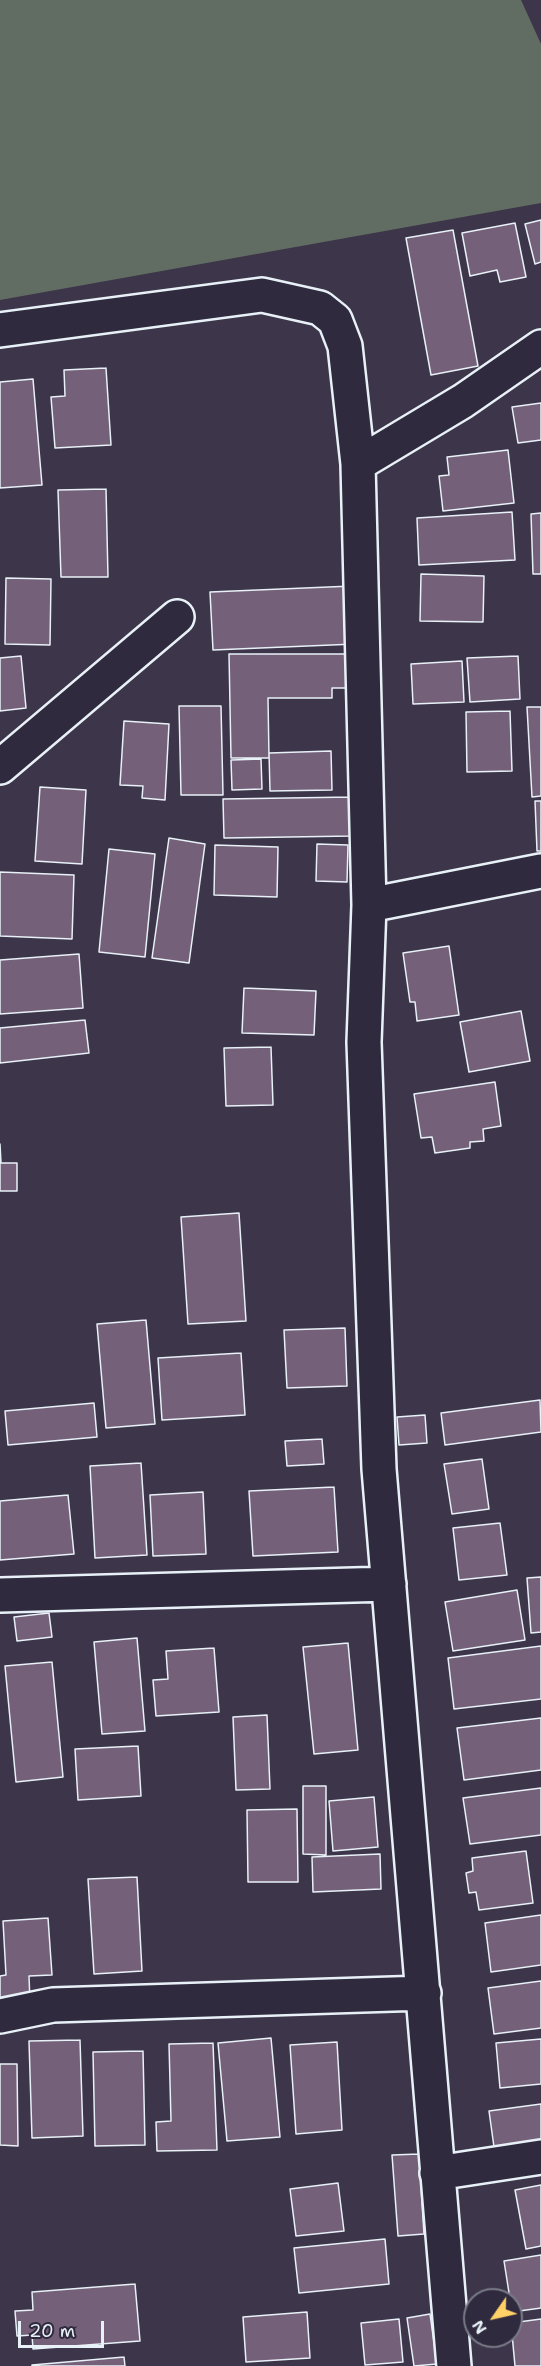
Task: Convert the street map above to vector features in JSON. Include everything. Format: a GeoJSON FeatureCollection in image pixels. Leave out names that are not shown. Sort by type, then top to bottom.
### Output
{"type":"FeatureCollection","features":[{"type":"Feature","properties":{"kind":"street"},"geometry":{"type":"LineString","coordinates":[[0,330],[262,295],[320,308],[335,320],[345,346],[358,464],[369,905],[363,1042],[379,1469],[454,2366]]}},
{"type":"Feature","properties":{"kind":"street"},"geometry":{"type":"LineString","coordinates":[[358,464],[463,401],[541,347]]}},
{"type":"Feature","properties":{"kind":"street"},"geometry":{"type":"LineString","coordinates":[[0,767],[177,617]]}},
{"type":"Feature","properties":{"kind":"street"},"geometry":{"type":"LineString","coordinates":[[369,905],[541,871]]}},
{"type":"Feature","properties":{"kind":"street"},"geometry":{"type":"LineString","coordinates":[[0,1595],[389,1584]]}},
{"type":"Feature","properties":{"kind":"street"},"geometry":{"type":"LineString","coordinates":[[0,2016],[53,2005],[424,1993]]}},
{"type":"Feature","properties":{"kind":"street"},"geometry":{"type":"LineString","coordinates":[[437,2173],[541,2157]]}},
{"type":"Feature","properties":{"kind":"green space"},"geometry":{"type":"Polygon","coordinates":[[[0,0],[521,0],[541,44],[541,203],[0,300],[0,0]]]}},
{"type":"Feature","properties":{"kind":"building"},"geometry":{"type":"Polygon","coordinates":[[[541,220],[541,262],[535,264],[525,224],[541,220]]]}},
{"type":"Feature","properties":{"kind":"building"},"geometry":{"type":"Polygon","coordinates":[[[515,223],[526,277],[500,282],[497,270],[470,276],[462,233],[515,223]]]}},
{"type":"Feature","properties":{"kind":"building"},"geometry":{"type":"Polygon","coordinates":[[[453,230],[478,366],[431,375],[406,238],[453,230]]]}},
{"type":"Feature","properties":{"kind":"building"},"geometry":{"type":"Polygon","coordinates":[[[106,368],[111,445],[55,448],[51,397],[65,396],[64,370],[106,368]]]}},
{"type":"Feature","properties":{"kind":"building"},"geometry":{"type":"Polygon","coordinates":[[[33,379],[42,485],[0,488],[0,382],[33,379]]]}},
{"type":"Feature","properties":{"kind":"building"},"geometry":{"type":"Polygon","coordinates":[[[541,403],[541,440],[518,443],[512,407],[541,403]]]}},
{"type":"Feature","properties":{"kind":"building"},"geometry":{"type":"Polygon","coordinates":[[[508,450],[514,503],[443,511],[439,476],[449,475],[447,457],[508,450]]]}},
{"type":"Feature","properties":{"kind":"building"},"geometry":{"type":"Polygon","coordinates":[[[106,489],[108,577],[61,577],[58,490],[106,489]]]}},
{"type":"Feature","properties":{"kind":"building"},"geometry":{"type":"Polygon","coordinates":[[[512,512],[515,560],[419,565],[417,518],[512,512]]]}},
{"type":"Feature","properties":{"kind":"building"},"geometry":{"type":"Polygon","coordinates":[[[541,513],[541,574],[533,574],[531,514],[541,513]]]}},
{"type":"Feature","properties":{"kind":"building"},"geometry":{"type":"Polygon","coordinates":[[[421,574],[484,576],[483,622],[420,621],[421,574]]]}},
{"type":"Feature","properties":{"kind":"building"},"geometry":{"type":"Polygon","coordinates":[[[6,578],[51,579],[50,645],[5,644],[6,578]]]}},
{"type":"Feature","properties":{"kind":"building"},"geometry":{"type":"Polygon","coordinates":[[[352,586],[355,644],[213,650],[210,592],[352,586]]]}},
{"type":"Feature","properties":{"kind":"building"},"geometry":{"type":"Polygon","coordinates":[[[229,654],[352,654],[352,688],[332,688],[332,698],[268,698],[269,758],[231,758],[229,654]]]}},
{"type":"Feature","properties":{"kind":"building"},"geometry":{"type":"Polygon","coordinates":[[[21,656],[26,708],[0,711],[0,658],[21,656]]]}},
{"type":"Feature","properties":{"kind":"building"},"geometry":{"type":"Polygon","coordinates":[[[518,656],[520,699],[470,702],[467,658],[518,656]]]}},
{"type":"Feature","properties":{"kind":"building"},"geometry":{"type":"Polygon","coordinates":[[[462,661],[464,702],[413,704],[411,664],[462,661]]]}},
{"type":"Feature","properties":{"kind":"building"},"geometry":{"type":"Polygon","coordinates":[[[179,706],[221,706],[223,795],[181,795],[179,706]]]}},
{"type":"Feature","properties":{"kind":"building"},"geometry":{"type":"Polygon","coordinates":[[[527,707],[541,707],[541,796],[532,797],[527,707]]]}},
{"type":"Feature","properties":{"kind":"building"},"geometry":{"type":"Polygon","coordinates":[[[510,711],[512,771],[467,772],[466,712],[510,711]]]}},
{"type":"Feature","properties":{"kind":"building"},"geometry":{"type":"Polygon","coordinates":[[[124,721],[169,724],[165,800],[142,798],[143,786],[120,785],[124,721]]]}},
{"type":"Feature","properties":{"kind":"building"},"geometry":{"type":"Polygon","coordinates":[[[331,751],[332,790],[270,791],[269,753],[331,751]]]}},
{"type":"Feature","properties":{"kind":"building"},"geometry":{"type":"Polygon","coordinates":[[[261,759],[262,789],[232,790],[231,760],[261,759]]]}},
{"type":"Feature","properties":{"kind":"building"},"geometry":{"type":"Polygon","coordinates":[[[40,787],[86,790],[82,864],[35,861],[40,787]]]}},
{"type":"Feature","properties":{"kind":"building"},"geometry":{"type":"Polygon","coordinates":[[[352,797],[353,836],[224,838],[223,799],[352,797]]]}},
{"type":"Feature","properties":{"kind":"building"},"geometry":{"type":"Polygon","coordinates":[[[535,801],[541,801],[541,851],[537,851],[535,801]]]}},
{"type":"Feature","properties":{"kind":"building"},"geometry":{"type":"Polygon","coordinates":[[[169,838],[205,844],[189,963],[152,958],[169,838]]]}},
{"type":"Feature","properties":{"kind":"building"},"geometry":{"type":"Polygon","coordinates":[[[317,844],[348,845],[347,882],[316,881],[317,844]]]}},
{"type":"Feature","properties":{"kind":"building"},"geometry":{"type":"Polygon","coordinates":[[[215,845],[278,847],[277,897],[214,895],[215,845]]]}},
{"type":"Feature","properties":{"kind":"building"},"geometry":{"type":"Polygon","coordinates":[[[109,849],[155,854],[145,957],[99,952],[109,849]]]}},
{"type":"Feature","properties":{"kind":"building"},"geometry":{"type":"Polygon","coordinates":[[[0,872],[74,875],[72,939],[0,936],[0,872]]]}},
{"type":"Feature","properties":{"kind":"building"},"geometry":{"type":"Polygon","coordinates":[[[449,946],[459,1015],[417,1021],[415,1002],[410,1002],[403,953],[449,946]]]}},
{"type":"Feature","properties":{"kind":"building"},"geometry":{"type":"Polygon","coordinates":[[[79,954],[83,1008],[0,1014],[0,960],[79,954]]]}},
{"type":"Feature","properties":{"kind":"building"},"geometry":{"type":"Polygon","coordinates":[[[244,988],[316,991],[314,1035],[242,1033],[244,988]]]}},
{"type":"Feature","properties":{"kind":"building"},"geometry":{"type":"Polygon","coordinates":[[[521,1011],[530,1061],[469,1072],[460,1022],[521,1011]]]}},
{"type":"Feature","properties":{"kind":"building"},"geometry":{"type":"Polygon","coordinates":[[[85,1020],[89,1053],[0,1063],[0,1028],[85,1020]]]}},
{"type":"Feature","properties":{"kind":"building"},"geometry":{"type":"Polygon","coordinates":[[[271,1047],[273,1105],[226,1106],[224,1048],[271,1047]]]}},
{"type":"Feature","properties":{"kind":"building"},"geometry":{"type":"Polygon","coordinates":[[[495,1082],[501,1126],[483,1129],[484,1141],[470,1142],[470,1148],[435,1153],[432,1137],[421,1138],[414,1094],[495,1082]]]}},
{"type":"Feature","properties":{"kind":"building"},"geometry":{"type":"Polygon","coordinates":[[[0,1144],[1,1163],[17,1163],[17,1191],[0,1191],[0,1144]]]}},
{"type":"Feature","properties":{"kind":"building"},"geometry":{"type":"Polygon","coordinates":[[[239,1213],[246,1321],[188,1324],[181,1217],[239,1213]]]}},
{"type":"Feature","properties":{"kind":"building"},"geometry":{"type":"Polygon","coordinates":[[[146,1320],[155,1424],[106,1428],[97,1324],[146,1320]]]}},
{"type":"Feature","properties":{"kind":"building"},"geometry":{"type":"Polygon","coordinates":[[[345,1328],[347,1386],[287,1388],[284,1330],[345,1328]]]}},
{"type":"Feature","properties":{"kind":"building"},"geometry":{"type":"Polygon","coordinates":[[[241,1353],[245,1415],[162,1420],[158,1358],[241,1353]]]}},
{"type":"Feature","properties":{"kind":"building"},"geometry":{"type":"Polygon","coordinates":[[[540,1400],[541,1432],[445,1445],[441,1413],[540,1400]]]}},
{"type":"Feature","properties":{"kind":"building"},"geometry":{"type":"Polygon","coordinates":[[[94,1403],[97,1437],[8,1445],[5,1411],[94,1403]]]}},
{"type":"Feature","properties":{"kind":"building"},"geometry":{"type":"Polygon","coordinates":[[[425,1415],[427,1443],[399,1445],[397,1417],[425,1415]]]}},
{"type":"Feature","properties":{"kind":"building"},"geometry":{"type":"Polygon","coordinates":[[[322,1439],[324,1464],[287,1466],[285,1441],[322,1439]]]}},
{"type":"Feature","properties":{"kind":"building"},"geometry":{"type":"Polygon","coordinates":[[[482,1459],[489,1509],[452,1514],[444,1464],[482,1459]]]}},
{"type":"Feature","properties":{"kind":"building"},"geometry":{"type":"Polygon","coordinates":[[[141,1463],[147,1555],[95,1558],[90,1466],[141,1463]]]}},
{"type":"Feature","properties":{"kind":"building"},"geometry":{"type":"Polygon","coordinates":[[[334,1487],[338,1552],[253,1556],[249,1491],[334,1487]]]}},
{"type":"Feature","properties":{"kind":"building"},"geometry":{"type":"Polygon","coordinates":[[[203,1492],[206,1554],[153,1556],[150,1495],[203,1492]]]}},
{"type":"Feature","properties":{"kind":"building"},"geometry":{"type":"Polygon","coordinates":[[[68,1495],[74,1554],[0,1560],[0,1501],[68,1495]]]}},
{"type":"Feature","properties":{"kind":"building"},"geometry":{"type":"Polygon","coordinates":[[[500,1523],[507,1575],[459,1580],[453,1528],[500,1523]]]}},
{"type":"Feature","properties":{"kind":"building"},"geometry":{"type":"Polygon","coordinates":[[[541,1577],[541,1632],[531,1633],[527,1578],[541,1577]]]}},
{"type":"Feature","properties":{"kind":"building"},"geometry":{"type":"Polygon","coordinates":[[[517,1590],[525,1640],[453,1651],[445,1602],[517,1590]]]}},
{"type":"Feature","properties":{"kind":"building"},"geometry":{"type":"Polygon","coordinates":[[[49,1613],[52,1637],[17,1641],[14,1617],[49,1613]]]}},
{"type":"Feature","properties":{"kind":"building"},"geometry":{"type":"Polygon","coordinates":[[[137,1638],[145,1731],[102,1734],[94,1642],[137,1638]]]}},
{"type":"Feature","properties":{"kind":"building"},"geometry":{"type":"Polygon","coordinates":[[[348,1643],[358,1750],[314,1754],[303,1647],[348,1643]]]}},
{"type":"Feature","properties":{"kind":"building"},"geometry":{"type":"Polygon","coordinates":[[[541,1646],[541,1699],[454,1709],[448,1658],[541,1646]]]}},
{"type":"Feature","properties":{"kind":"building"},"geometry":{"type":"Polygon","coordinates":[[[214,1648],[219,1712],[156,1716],[153,1680],[168,1679],[166,1651],[214,1648]]]}},
{"type":"Feature","properties":{"kind":"building"},"geometry":{"type":"Polygon","coordinates":[[[52,1662],[63,1777],[16,1782],[5,1666],[52,1662]]]}},
{"type":"Feature","properties":{"kind":"building"},"geometry":{"type":"Polygon","coordinates":[[[267,1715],[270,1789],[236,1790],[233,1717],[267,1715]]]}},
{"type":"Feature","properties":{"kind":"building"},"geometry":{"type":"Polygon","coordinates":[[[541,1718],[541,1770],[464,1780],[457,1728],[541,1718]]]}},
{"type":"Feature","properties":{"kind":"building"},"geometry":{"type":"Polygon","coordinates":[[[138,1746],[141,1796],[78,1800],[75,1749],[138,1746]]]}},
{"type":"Feature","properties":{"kind":"building"},"geometry":{"type":"Polygon","coordinates":[[[303,1786],[326,1786],[326,1855],[303,1854],[303,1786]]]}},
{"type":"Feature","properties":{"kind":"building"},"geometry":{"type":"Polygon","coordinates":[[[541,1788],[541,1835],[470,1844],[463,1798],[541,1788]]]}},
{"type":"Feature","properties":{"kind":"building"},"geometry":{"type":"Polygon","coordinates":[[[374,1797],[378,1847],[333,1851],[329,1801],[374,1797]]]}},
{"type":"Feature","properties":{"kind":"building"},"geometry":{"type":"Polygon","coordinates":[[[297,1809],[298,1882],[248,1882],[247,1810],[297,1809]]]}},
{"type":"Feature","properties":{"kind":"building"},"geometry":{"type":"Polygon","coordinates":[[[526,1851],[533,1903],[479,1910],[476,1892],[469,1893],[466,1873],[473,1871],[472,1858],[526,1851]]]}},
{"type":"Feature","properties":{"kind":"building"},"geometry":{"type":"Polygon","coordinates":[[[380,1854],[381,1889],[313,1892],[312,1857],[380,1854]]]}},
{"type":"Feature","properties":{"kind":"building"},"geometry":{"type":"Polygon","coordinates":[[[137,1877],[142,1971],[94,1974],[88,1879],[137,1877]]]}},
{"type":"Feature","properties":{"kind":"building"},"geometry":{"type":"Polygon","coordinates":[[[541,1915],[541,1965],[491,1972],[485,1923],[541,1915]]]}},
{"type":"Feature","properties":{"kind":"building"},"geometry":{"type":"Polygon","coordinates":[[[48,1918],[52,1975],[29,1976],[30,2002],[0,2004],[0,1976],[6,1975],[3,1921],[48,1918]]]}},
{"type":"Feature","properties":{"kind":"building"},"geometry":{"type":"Polygon","coordinates":[[[541,1981],[541,2028],[494,2034],[488,1988],[541,1981]]]}},
{"type":"Feature","properties":{"kind":"building"},"geometry":{"type":"Polygon","coordinates":[[[271,2038],[280,2137],[227,2141],[218,2043],[271,2038]]]}},
{"type":"Feature","properties":{"kind":"building"},"geometry":{"type":"Polygon","coordinates":[[[541,2039],[541,2084],[500,2088],[496,2043],[541,2039]]]}},
{"type":"Feature","properties":{"kind":"building"},"geometry":{"type":"Polygon","coordinates":[[[80,2040],[83,2136],[32,2138],[29,2041],[80,2040]]]}},
{"type":"Feature","properties":{"kind":"building"},"geometry":{"type":"Polygon","coordinates":[[[337,2042],[342,2130],[296,2134],[290,2045],[337,2042]]]}},
{"type":"Feature","properties":{"kind":"building"},"geometry":{"type":"Polygon","coordinates":[[[213,2043],[217,2150],[157,2151],[156,2122],[171,2121],[169,2044],[213,2043]]]}},
{"type":"Feature","properties":{"kind":"building"},"geometry":{"type":"Polygon","coordinates":[[[143,2051],[145,2145],[95,2146],[93,2052],[143,2051]]]}},
{"type":"Feature","properties":{"kind":"building"},"geometry":{"type":"Polygon","coordinates":[[[0,2064],[17,2064],[18,2146],[0,2145],[0,2064]]]}},
{"type":"Feature","properties":{"kind":"building"},"geometry":{"type":"Polygon","coordinates":[[[541,2104],[541,2140],[494,2147],[489,2111],[541,2104]]]}},
{"type":"Feature","properties":{"kind":"building"},"geometry":{"type":"Polygon","coordinates":[[[419,2154],[424,2234],[398,2236],[392,2155],[419,2154]]]}},
{"type":"Feature","properties":{"kind":"building"},"geometry":{"type":"Polygon","coordinates":[[[338,2183],[344,2231],[296,2236],[290,2189],[338,2183]]]}},
{"type":"Feature","properties":{"kind":"building"},"geometry":{"type":"Polygon","coordinates":[[[541,2185],[541,2246],[526,2249],[515,2190],[541,2185]]]}},
{"type":"Feature","properties":{"kind":"building"},"geometry":{"type":"Polygon","coordinates":[[[385,2239],[389,2284],[299,2293],[294,2248],[385,2239]]]}},
{"type":"Feature","properties":{"kind":"building"},"geometry":{"type":"Polygon","coordinates":[[[541,2255],[541,2308],[523,2310],[523,2288],[508,2288],[504,2261],[541,2255]]]}},
{"type":"Feature","properties":{"kind":"building"},"geometry":{"type":"Polygon","coordinates":[[[135,2284],[140,2341],[33,2349],[32,2335],[17,2336],[15,2311],[33,2310],[32,2292],[135,2284]]]}},
{"type":"Feature","properties":{"kind":"building"},"geometry":{"type":"Polygon","coordinates":[[[307,2312],[310,2358],[246,2362],[243,2317],[307,2312]]]}},
{"type":"Feature","properties":{"kind":"building"},"geometry":{"type":"Polygon","coordinates":[[[430,2314],[437,2364],[414,2366],[407,2318],[430,2314]]]}},
{"type":"Feature","properties":{"kind":"building"},"geometry":{"type":"Polygon","coordinates":[[[399,2319],[403,2362],[365,2365],[361,2323],[399,2319]]]}},
{"type":"Feature","properties":{"kind":"building"},"geometry":{"type":"Polygon","coordinates":[[[541,2319],[541,2366],[515,2366],[513,2348],[523,2348],[523,2321],[541,2319]]]}},
{"type":"Feature","properties":{"kind":"building"},"geometry":{"type":"Polygon","coordinates":[[[124,2357],[125,2366],[32,2366],[32,2365],[124,2357]]]}}]}
